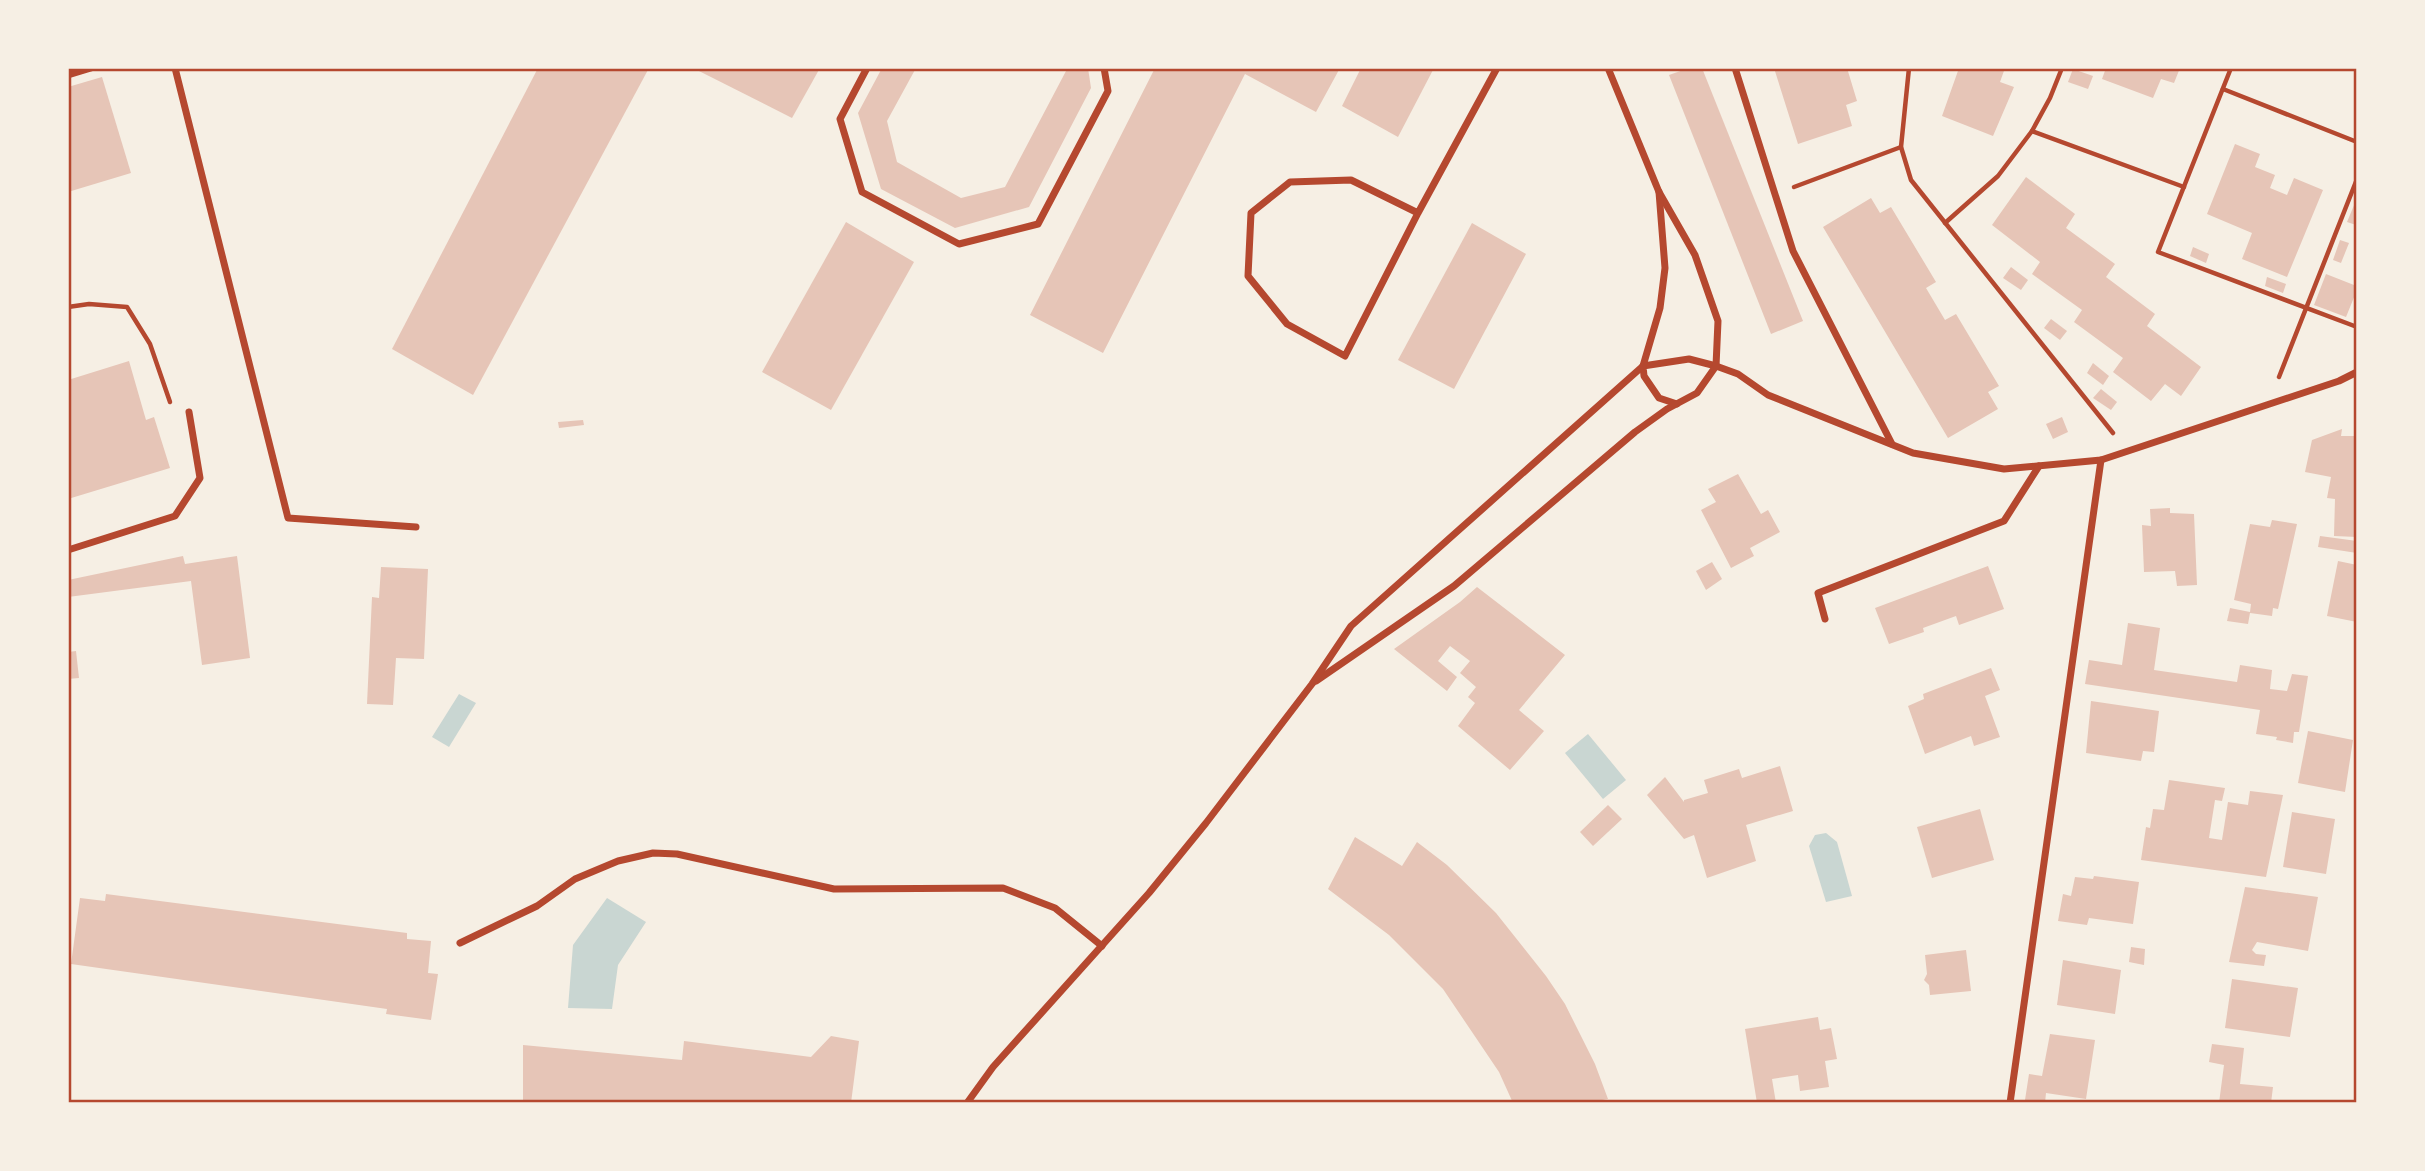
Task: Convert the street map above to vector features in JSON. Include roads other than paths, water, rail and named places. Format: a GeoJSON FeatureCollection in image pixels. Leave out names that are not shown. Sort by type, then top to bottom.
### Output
{"type":"FeatureCollection","features":[{"type":"Feature","properties":{"kind":"street"},"geometry":{"type":"LineString","coordinates":[[68,75],[91,68]]}},
{"type":"Feature","properties":{"kind":"street"},"geometry":{"type":"LineString","coordinates":[[175,68],[288,518],[416,527]]}},
{"type":"Feature","properties":{"kind":"street"},"geometry":{"type":"LineString","coordinates":[[867,68],[840,118],[862,192],[959,244],[1038,224],[1108,91],[1104,68]]}},
{"type":"Feature","properties":{"kind":"street"},"geometry":{"type":"LineString","coordinates":[[1418,213],[1351,180],[1290,181],[1251,213],[1248,276],[1287,324],[1345,356],[1418,213],[1497,68]]}},
{"type":"Feature","properties":{"kind":"street"},"geometry":{"type":"LineString","coordinates":[[1312,684],[1454,586],[1635,432],[1697,393],[1716,366],[1718,321],[1695,255],[1659,192],[1608,68]]}},
{"type":"Feature","properties":{"kind":"street"},"geometry":{"type":"LineString","coordinates":[[1735,68],[1793,251],[1892,445]]}},
{"type":"Feature","properties":{"kind":"street"},"geometry":{"type":"LineString","coordinates":[[1659,192],[1665,268],[1660,308],[1643,366],[1644,376],[1659,398],[1677,404]]}},
{"type":"Feature","properties":{"kind":"street"},"geometry":{"type":"LineString","coordinates":[[967,1103],[993,1066],[1149,893],[1212,815],[1312,684],[1351,626],[1643,366],[1689,359],[1716,366],[1738,374],[1768,395],[1913,453],[2004,469],[2101,460],[2339,381],[2357,372]]}},
{"type":"Feature","properties":{"kind":"street"},"geometry":{"type":"LineString","coordinates":[[68,550],[175,516],[201,478],[189,411]]}},
{"type":"Feature","properties":{"kind":"street"},"geometry":{"type":"LineString","coordinates":[[2010,1103],[2101,460]]}},
{"type":"Feature","properties":{"kind":"street"},"geometry":{"type":"LineString","coordinates":[[1825,619],[1818,593],[2004,521],[2039,466]]}},
{"type":"Feature","properties":{"kind":"street"},"geometry":{"type":"LineString","coordinates":[[460,943],[537,906],[575,879],[618,861],[653,853],[677,854],[834,889],[1003,888],[1055,908],[1102,946]]}}]}
